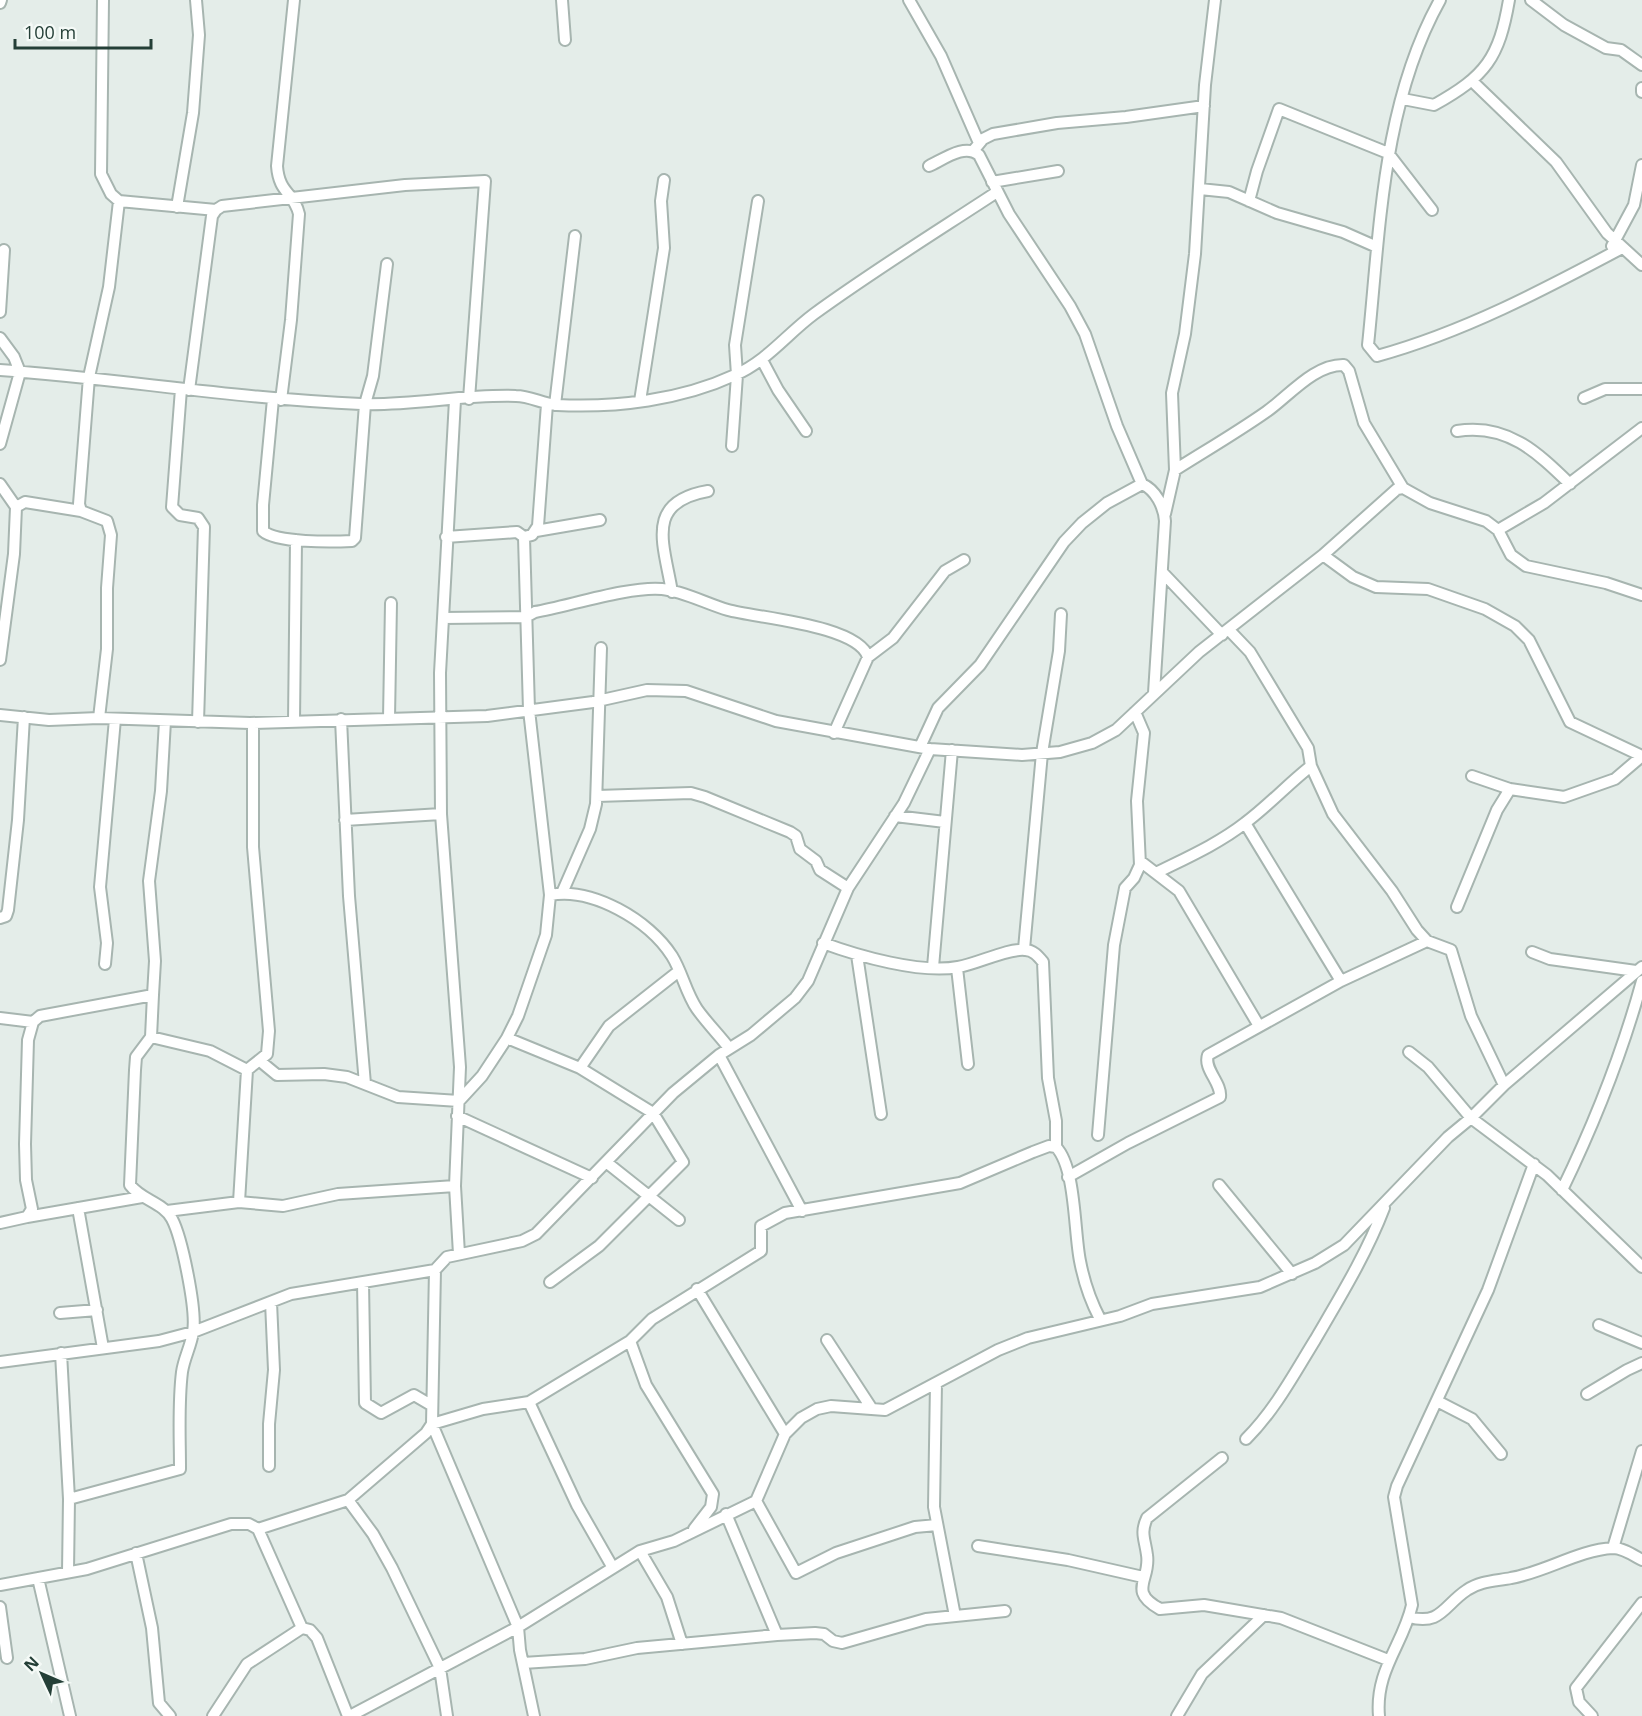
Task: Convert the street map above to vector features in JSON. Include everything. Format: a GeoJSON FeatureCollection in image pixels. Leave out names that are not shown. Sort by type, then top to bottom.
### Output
{"type":"FeatureCollection","features":[{"type":"Feature","properties":{"kind":"street"},"geometry":{"type":"LineString","coordinates":[[103,0],[101,174],[111,194],[119,201],[216,210]]}},
{"type":"Feature","properties":{"kind":"street"},"geometry":{"type":"LineString","coordinates":[[177,207],[193,113],[199,35],[196,0]]}},
{"type":"Feature","properties":{"kind":"street"},"geometry":{"type":"LineString","coordinates":[[294,0],[277,166],[278,182],[297,204],[299,214],[291,320],[277,399],[261,524],[263,531],[270,536],[296,540],[349,542],[356,538],[365,404],[373,376],[387,264]]}},
{"type":"Feature","properties":{"kind":"street"},"geometry":{"type":"LineString","coordinates":[[562,0],[565,40]]}},
{"type":"Feature","properties":{"kind":"street"},"geometry":{"type":"LineString","coordinates":[[909,0],[941,56],[979,155],[994,187],[1070,306],[1085,334],[1117,426],[1142,484],[1148,487],[1158,500],[1165,514]]}},
{"type":"Feature","properties":{"kind":"street"},"geometry":{"type":"LineString","coordinates":[[1154,693],[1165,514],[1175,470],[1173,382],[1185,334],[1195,254],[1204,106],[1215,0]]}},
{"type":"Feature","properties":{"kind":"street"},"geometry":{"type":"LineString","coordinates":[[1440,0],[1419,45],[1388,153],[1368,345],[1377,356],[1432,339],[1516,304],[1597,261],[1619,246],[1634,205],[1642,165]]}},
{"type":"Feature","properties":{"kind":"street"},"geometry":{"type":"LineString","coordinates":[[1403,99],[1434,105],[1472,81],[1489,63],[1496,48],[1509,0]]}},
{"type":"Feature","properties":{"kind":"street"},"geometry":{"type":"LineString","coordinates":[[1531,0],[1564,26],[1606,48],[1621,50],[1642,65]]}},
{"type":"Feature","properties":{"kind":"street"},"geometry":{"type":"LineString","coordinates":[[1472,81],[1556,162],[1619,246],[1642,265]]}},
{"type":"Feature","properties":{"kind":"street"},"geometry":{"type":"LineString","coordinates":[[929,166],[976,147],[993,134],[1047,124],[1126,117],[1204,106]]}},
{"type":"Feature","properties":{"kind":"street"},"geometry":{"type":"LineString","coordinates":[[1250,201],[1257,171],[1279,109],[1388,153],[1432,210]]}},
{"type":"Feature","properties":{"kind":"street"},"geometry":{"type":"LineString","coordinates":[[0,370],[89,377],[277,399],[365,404],[400,405],[516,396],[551,404],[640,401],[736,375],[762,360],[787,335],[822,308],[994,187],[1058,171]]}},
{"type":"Feature","properties":{"kind":"street"},"geometry":{"type":"LineString","coordinates":[[640,401],[664,248],[661,201],[664,180]]}},
{"type":"Feature","properties":{"kind":"street"},"geometry":{"type":"LineString","coordinates":[[198,722],[204,527],[198,518],[180,515],[172,507],[185,390],[212,216],[216,210],[222,206],[405,184],[485,181],[469,399]]}},
{"type":"Feature","properties":{"kind":"street"},"geometry":{"type":"LineString","coordinates":[[1200,189],[1229,192],[1277,213],[1343,232],[1377,247]]}},
{"type":"Feature","properties":{"kind":"street"},"geometry":{"type":"LineString","coordinates":[[81,511],[79,504],[89,377],[109,287],[119,201]]}},
{"type":"Feature","properties":{"kind":"street"},"geometry":{"type":"LineString","coordinates":[[732,446],[736,375],[735,345],[758,201]]}},
{"type":"Feature","properties":{"kind":"street"},"geometry":{"type":"LineString","coordinates":[[446,537],[517,532],[524,537],[532,536],[536,531],[575,236]]}},
{"type":"Feature","properties":{"kind":"street"},"geometry":{"type":"LineString","coordinates":[[0,312],[4,250]]}},
{"type":"Feature","properties":{"kind":"street"},"geometry":{"type":"LineString","coordinates":[[0,338],[14,357],[20,372],[0,444]]}},
{"type":"Feature","properties":{"kind":"street"},"geometry":{"type":"LineString","coordinates":[[762,360],[778,390],[806,431]]}},
{"type":"Feature","properties":{"kind":"street"},"geometry":{"type":"LineString","coordinates":[[1175,470],[1267,412],[1316,375],[1336,365],[1344,365],[1349,371],[1364,423],[1403,488],[1430,503],[1486,520],[1498,530],[1511,555],[1526,566],[1606,584],[1642,595]]}},
{"type":"Feature","properties":{"kind":"street"},"geometry":{"type":"LineString","coordinates":[[1584,398],[1605,389],[1642,389]]}},
{"type":"Feature","properties":{"kind":"street"},"geometry":{"type":"LineString","coordinates":[[455,400],[443,618],[441,814],[460,1067],[455,1186],[459,1254]]}},
{"type":"Feature","properties":{"kind":"street"},"geometry":{"type":"LineString","coordinates":[[1457,431],[1474,428],[1508,436],[1537,452],[1570,484]]}},
{"type":"Feature","properties":{"kind":"street"},"geometry":{"type":"LineString","coordinates":[[1498,530],[1527,514],[1570,484],[1642,428]]}},
{"type":"Feature","properties":{"kind":"street"},"geometry":{"type":"LineString","coordinates":[[0,484],[16,507],[14,554],[0,660]]}},
{"type":"Feature","properties":{"kind":"street"},"geometry":{"type":"LineString","coordinates":[[0,1362],[159,1341],[193,1332],[291,1294],[435,1270],[447,1257],[522,1241],[536,1234],[653,1113],[719,1055],[751,1035],[795,998],[808,981],[848,888],[895,816],[926,762],[925,748],[938,708],[980,665],[1030,596],[1060,548],[1082,524],[1107,503],[1142,484]]}},
{"type":"Feature","properties":{"kind":"street"},"geometry":{"type":"LineString","coordinates":[[0,715],[253,723],[487,716],[598,701],[647,690],[686,690],[776,721],[925,748],[1022,755],[1060,752],[1092,743],[1116,730],[1199,652],[1323,555],[1397,489],[1403,488]]}},
{"type":"Feature","properties":{"kind":"street"},"geometry":{"type":"LineString","coordinates":[[672,592],[662,533],[665,515],[669,507],[688,495],[708,491]]}},
{"type":"Feature","properties":{"kind":"street"},"geometry":{"type":"LineString","coordinates":[[16,507],[25,502],[81,511],[107,521],[111,535],[106,610],[106,667],[99,718]]}},
{"type":"Feature","properties":{"kind":"street"},"geometry":{"type":"LineString","coordinates":[[536,531],[600,520]]}},
{"type":"Feature","properties":{"kind":"street"},"geometry":{"type":"LineString","coordinates":[[459,1101],[482,1076],[507,1038],[518,1016],[546,935],[550,895],[529,710],[524,628],[526,617],[524,537]]}},
{"type":"Feature","properties":{"kind":"street"},"geometry":{"type":"LineString","coordinates":[[294,721],[296,540]]}},
{"type":"Feature","properties":{"kind":"street"},"geometry":{"type":"LineString","coordinates":[[1323,555],[1365,583],[1376,587],[1428,589],[1485,609],[1515,626],[1529,640],[1544,676],[1570,722],[1642,756],[1615,779],[1564,797],[1510,789],[1472,776]]}},
{"type":"Feature","properties":{"kind":"street"},"geometry":{"type":"LineString","coordinates":[[834,732],[868,657],[893,638],[945,571],[964,560]]}},
{"type":"Feature","properties":{"kind":"street"},"geometry":{"type":"LineString","coordinates":[[1161,572],[1225,632],[1250,652],[1273,686],[1308,748],[1311,766],[1333,814],[1427,940],[1451,950],[1471,1016],[1504,1085]]}},
{"type":"Feature","properties":{"kind":"street"},"geometry":{"type":"LineString","coordinates":[[443,618],[526,617],[535,612],[644,590],[672,592],[729,610],[817,627],[837,634],[863,648],[868,657]]}},
{"type":"Feature","properties":{"kind":"street"},"geometry":{"type":"LineString","coordinates":[[389,718],[391,603]]}},
{"type":"Feature","properties":{"kind":"street"},"geometry":{"type":"LineString","coordinates":[[1024,949],[1042,753],[1059,651],[1061,614]]}},
{"type":"Feature","properties":{"kind":"street"},"geometry":{"type":"LineString","coordinates":[[562,893],[590,830],[597,796],[601,648]]}},
{"type":"Feature","properties":{"kind":"street"},"geometry":{"type":"LineString","coordinates":[[1098,1135],[1114,945],[1125,888],[1134,878],[1140,861],[1137,801],[1144,733],[1135,712]]}},
{"type":"Feature","properties":{"kind":"street"},"geometry":{"type":"LineString","coordinates":[[0,918],[6,916],[8,910],[20,798],[24,717]]}},
{"type":"Feature","properties":{"kind":"street"},"geometry":{"type":"LineString","coordinates":[[105,964],[107,943],[100,886],[115,719]]}},
{"type":"Feature","properties":{"kind":"street"},"geometry":{"type":"LineString","coordinates":[[341,719],[345,820],[365,1084]]}},
{"type":"Feature","properties":{"kind":"street"},"geometry":{"type":"LineString","coordinates":[[69,1499],[180,1469],[182,1374],[185,1351],[193,1332],[182,1253],[172,1219],[167,1211],[142,1197],[130,1185],[136,1057],[151,1037],[155,961],[150,881],[162,791],[165,721]]}},
{"type":"Feature","properties":{"kind":"street"},"geometry":{"type":"LineString","coordinates":[[247,1070],[267,1054],[269,1031],[253,847],[253,723]]}},
{"type":"Feature","properties":{"kind":"street"},"geometry":{"type":"LineString","coordinates":[[933,967],[952,750]]}},
{"type":"Feature","properties":{"kind":"street"},"geometry":{"type":"LineString","coordinates":[[1156,873],[1202,851],[1245,823],[1311,766]]}},
{"type":"Feature","properties":{"kind":"street"},"geometry":{"type":"LineString","coordinates":[[1457,907],[1497,810],[1510,789]]}},
{"type":"Feature","properties":{"kind":"street"},"geometry":{"type":"LineString","coordinates":[[597,796],[691,793],[705,797],[790,832],[796,836],[800,849],[816,861],[820,870],[848,888]]}},
{"type":"Feature","properties":{"kind":"street"},"geometry":{"type":"LineString","coordinates":[[345,820],[441,814]]}},
{"type":"Feature","properties":{"kind":"street"},"geometry":{"type":"LineString","coordinates":[[895,816],[945,822]]}},
{"type":"Feature","properties":{"kind":"street"},"geometry":{"type":"LineString","coordinates":[[1245,823],[1341,981]]}},
{"type":"Feature","properties":{"kind":"street"},"geometry":{"type":"LineString","coordinates":[[1140,861],[1179,891],[1260,1026]]}},
{"type":"Feature","properties":{"kind":"street"},"geometry":{"type":"LineString","coordinates":[[550,895],[562,893],[601,902],[632,918],[652,933],[672,956],[696,1008],[729,1048]]}},
{"type":"Feature","properties":{"kind":"street"},"geometry":{"type":"LineString","coordinates":[[1068,1177],[1128,1143],[1220,1097],[1221,1091],[1207,1062],[1208,1055],[1341,981],[1427,940]]}},
{"type":"Feature","properties":{"kind":"street"},"geometry":{"type":"LineString","coordinates":[[824,943],[857,956],[933,967],[957,968],[1024,949],[1035,953],[1043,962],[1048,1078],[1056,1121],[1056,1147]]}},
{"type":"Feature","properties":{"kind":"street"},"geometry":{"type":"LineString","coordinates":[[1532,952],[1550,958],[1639,969]]}},
{"type":"Feature","properties":{"kind":"street"},"geometry":{"type":"LineString","coordinates":[[857,956],[881,1114]]}},
{"type":"Feature","properties":{"kind":"street"},"geometry":{"type":"LineString","coordinates":[[957,968],[968,1064]]}},
{"type":"Feature","properties":{"kind":"street"},"geometry":{"type":"LineString","coordinates":[[214,1716],[247,1664],[302,1628],[310,1630],[317,1638],[349,1716],[518,1627],[640,1551],[690,1534],[756,1501],[785,1434],[801,1418],[817,1409],[831,1406],[872,1409],[893,1407],[936,1383],[1028,1338],[1172,1300],[1260,1287],[1292,1274],[1344,1245],[1448,1137],[1504,1085],[1639,969]]}},
{"type":"Feature","properties":{"kind":"street"},"geometry":{"type":"LineString","coordinates":[[580,1068],[609,1026],[679,971]]}},
{"type":"Feature","properties":{"kind":"street"},"geometry":{"type":"LineString","coordinates":[[1562,1190],[1595,1122],[1625,1043],[1642,981]]}},
{"type":"Feature","properties":{"kind":"street"},"geometry":{"type":"LineString","coordinates":[[27,1217],[32,1209],[24,1144],[28,1040],[33,1022],[40,1016],[153,995]]}},
{"type":"Feature","properties":{"kind":"street"},"geometry":{"type":"LineString","coordinates":[[0,1018],[33,1022]]}},
{"type":"Feature","properties":{"kind":"street"},"geometry":{"type":"LineString","coordinates":[[151,1037],[210,1052],[247,1070]]}},
{"type":"Feature","properties":{"kind":"street"},"geometry":{"type":"LineString","coordinates":[[507,1038],[580,1068],[653,1113],[683,1162],[599,1246],[550,1282]]}},
{"type":"Feature","properties":{"kind":"street"},"geometry":{"type":"LineString","coordinates":[[1409,1052],[1428,1067],[1471,1118],[1534,1164],[1642,1267]]}},
{"type":"Feature","properties":{"kind":"street"},"geometry":{"type":"LineString","coordinates":[[719,1055],[802,1211]]}},
{"type":"Feature","properties":{"kind":"street"},"geometry":{"type":"LineString","coordinates":[[260,1061],[277,1075],[324,1074],[347,1077],[398,1097],[459,1101]]}},
{"type":"Feature","properties":{"kind":"street"},"geometry":{"type":"LineString","coordinates":[[239,1202],[247,1070]]}},
{"type":"Feature","properties":{"kind":"street"},"geometry":{"type":"LineString","coordinates":[[457,1116],[592,1178]]}},
{"type":"Feature","properties":{"kind":"street"},"geometry":{"type":"LineString","coordinates":[[258,1529],[348,1500],[417,1442],[432,1424],[483,1409],[529,1402],[630,1341],[652,1319],[760,1251],[763,1243],[761,1226],[785,1214],[960,1183],[1049,1146],[1056,1147],[1063,1154],[1083,1275],[1100,1319]]}},
{"type":"Feature","properties":{"kind":"street"},"geometry":{"type":"LineString","coordinates":[[606,1162],[679,1220]]}},
{"type":"Feature","properties":{"kind":"street"},"geometry":{"type":"LineString","coordinates":[[1379,1716],[1379,1691],[1388,1660],[1409,1617],[1412,1605],[1394,1497],[1488,1290],[1534,1164]]}},
{"type":"Feature","properties":{"kind":"street"},"geometry":{"type":"LineString","coordinates":[[1219,1185],[1292,1274]]}},
{"type":"Feature","properties":{"kind":"street"},"geometry":{"type":"LineString","coordinates":[[167,1211],[239,1202],[283,1206],[338,1194],[455,1186]]}},
{"type":"Feature","properties":{"kind":"street"},"geometry":{"type":"LineString","coordinates":[[0,1223],[142,1197]]}},
{"type":"Feature","properties":{"kind":"street"},"geometry":{"type":"LineString","coordinates":[[1246,1438],[1258,1427],[1284,1391],[1325,1323],[1358,1266],[1385,1205]]}},
{"type":"Feature","properties":{"kind":"street"},"geometry":{"type":"LineString","coordinates":[[78,1208],[103,1348]]}},
{"type":"Feature","properties":{"kind":"street"},"geometry":{"type":"LineString","coordinates":[[435,1270],[432,1424],[518,1627],[534,1716]]}},
{"type":"Feature","properties":{"kind":"street"},"geometry":{"type":"LineString","coordinates":[[363,1282],[365,1403],[381,1413],[414,1395],[431,1405]]}},
{"type":"Feature","properties":{"kind":"street"},"geometry":{"type":"LineString","coordinates":[[697,1289],[785,1434]]}},
{"type":"Feature","properties":{"kind":"street"},"geometry":{"type":"LineString","coordinates":[[269,1466],[269,1425],[274,1370],[271,1302]]}},
{"type":"Feature","properties":{"kind":"street"},"geometry":{"type":"LineString","coordinates":[[60,1312],[97,1310]]}},
{"type":"Feature","properties":{"kind":"street"},"geometry":{"type":"LineString","coordinates":[[1599,1325],[1642,1343]]}},
{"type":"Feature","properties":{"kind":"street"},"geometry":{"type":"LineString","coordinates":[[827,1340],[872,1409]]}},
{"type":"Feature","properties":{"kind":"street"},"geometry":{"type":"LineString","coordinates":[[630,1341],[646,1385],[713,1494],[711,1506],[690,1534]]}},
{"type":"Feature","properties":{"kind":"street"},"geometry":{"type":"LineString","coordinates":[[61,1353],[69,1499],[68,1572]]}},
{"type":"Feature","properties":{"kind":"street"},"geometry":{"type":"LineString","coordinates":[[1587,1394],[1642,1363]]}},
{"type":"Feature","properties":{"kind":"street"},"geometry":{"type":"LineString","coordinates":[[936,1383],[934,1507],[955,1616]]}},
{"type":"Feature","properties":{"kind":"street"},"geometry":{"type":"LineString","coordinates":[[1437,1401],[1472,1419],[1501,1454]]}},
{"type":"Feature","properties":{"kind":"street"},"geometry":{"type":"LineString","coordinates":[[529,1402],[577,1505],[613,1568]]}},
{"type":"Feature","properties":{"kind":"street"},"geometry":{"type":"LineString","coordinates":[[1613,1548],[1642,1451]]}},
{"type":"Feature","properties":{"kind":"street"},"geometry":{"type":"LineString","coordinates":[[1222,1458],[1147,1518],[1142,1529],[1148,1557],[1143,1577],[1143,1596],[1160,1610],[1204,1605],[1264,1615],[1308,1626],[1388,1660]]}},
{"type":"Feature","properties":{"kind":"street"},"geometry":{"type":"LineString","coordinates":[[348,1500],[373,1534],[392,1568],[440,1668],[447,1716]]}},
{"type":"Feature","properties":{"kind":"street"},"geometry":{"type":"LineString","coordinates":[[756,1501],[796,1573],[836,1553],[915,1527],[937,1525]]}},
{"type":"Feature","properties":{"kind":"street"},"geometry":{"type":"LineString","coordinates":[[726,1514],[777,1635]]}},
{"type":"Feature","properties":{"kind":"street"},"geometry":{"type":"LineString","coordinates":[[0,1585],[68,1572],[231,1524],[249,1524],[258,1529],[302,1628]]}},
{"type":"Feature","properties":{"kind":"street"},"geometry":{"type":"LineString","coordinates":[[978,1546],[1068,1560],[1143,1577]]}},
{"type":"Feature","properties":{"kind":"street"},"geometry":{"type":"LineString","coordinates":[[1409,1617],[1421,1620],[1434,1618],[1467,1590],[1478,1585],[1514,1578],[1594,1551],[1621,1549],[1642,1560]]}},
{"type":"Feature","properties":{"kind":"street"},"geometry":{"type":"LineString","coordinates":[[640,1551],[667,1597],[682,1644]]}},
{"type":"Feature","properties":{"kind":"street"},"geometry":{"type":"LineString","coordinates":[[136,1553],[152,1628],[159,1703],[170,1716]]}},
{"type":"Feature","properties":{"kind":"street"},"geometry":{"type":"LineString","coordinates":[[38,1578],[70,1716]]}},
{"type":"Feature","properties":{"kind":"street"},"geometry":{"type":"LineString","coordinates":[[1593,1716],[1579,1702],[1576,1688],[1642,1603]]}},
{"type":"Feature","properties":{"kind":"street"},"geometry":{"type":"LineString","coordinates":[[0,1607],[7,1658]]}},
{"type":"Feature","properties":{"kind":"street"},"geometry":{"type":"LineString","coordinates":[[523,1663],[585,1659],[637,1648],[777,1635],[824,1634],[833,1641],[842,1642],[909,1622],[1005,1611]]}},
{"type":"Feature","properties":{"kind":"street"},"geometry":{"type":"LineString","coordinates":[[1176,1716],[1202,1674],[1264,1615]]}}]}
